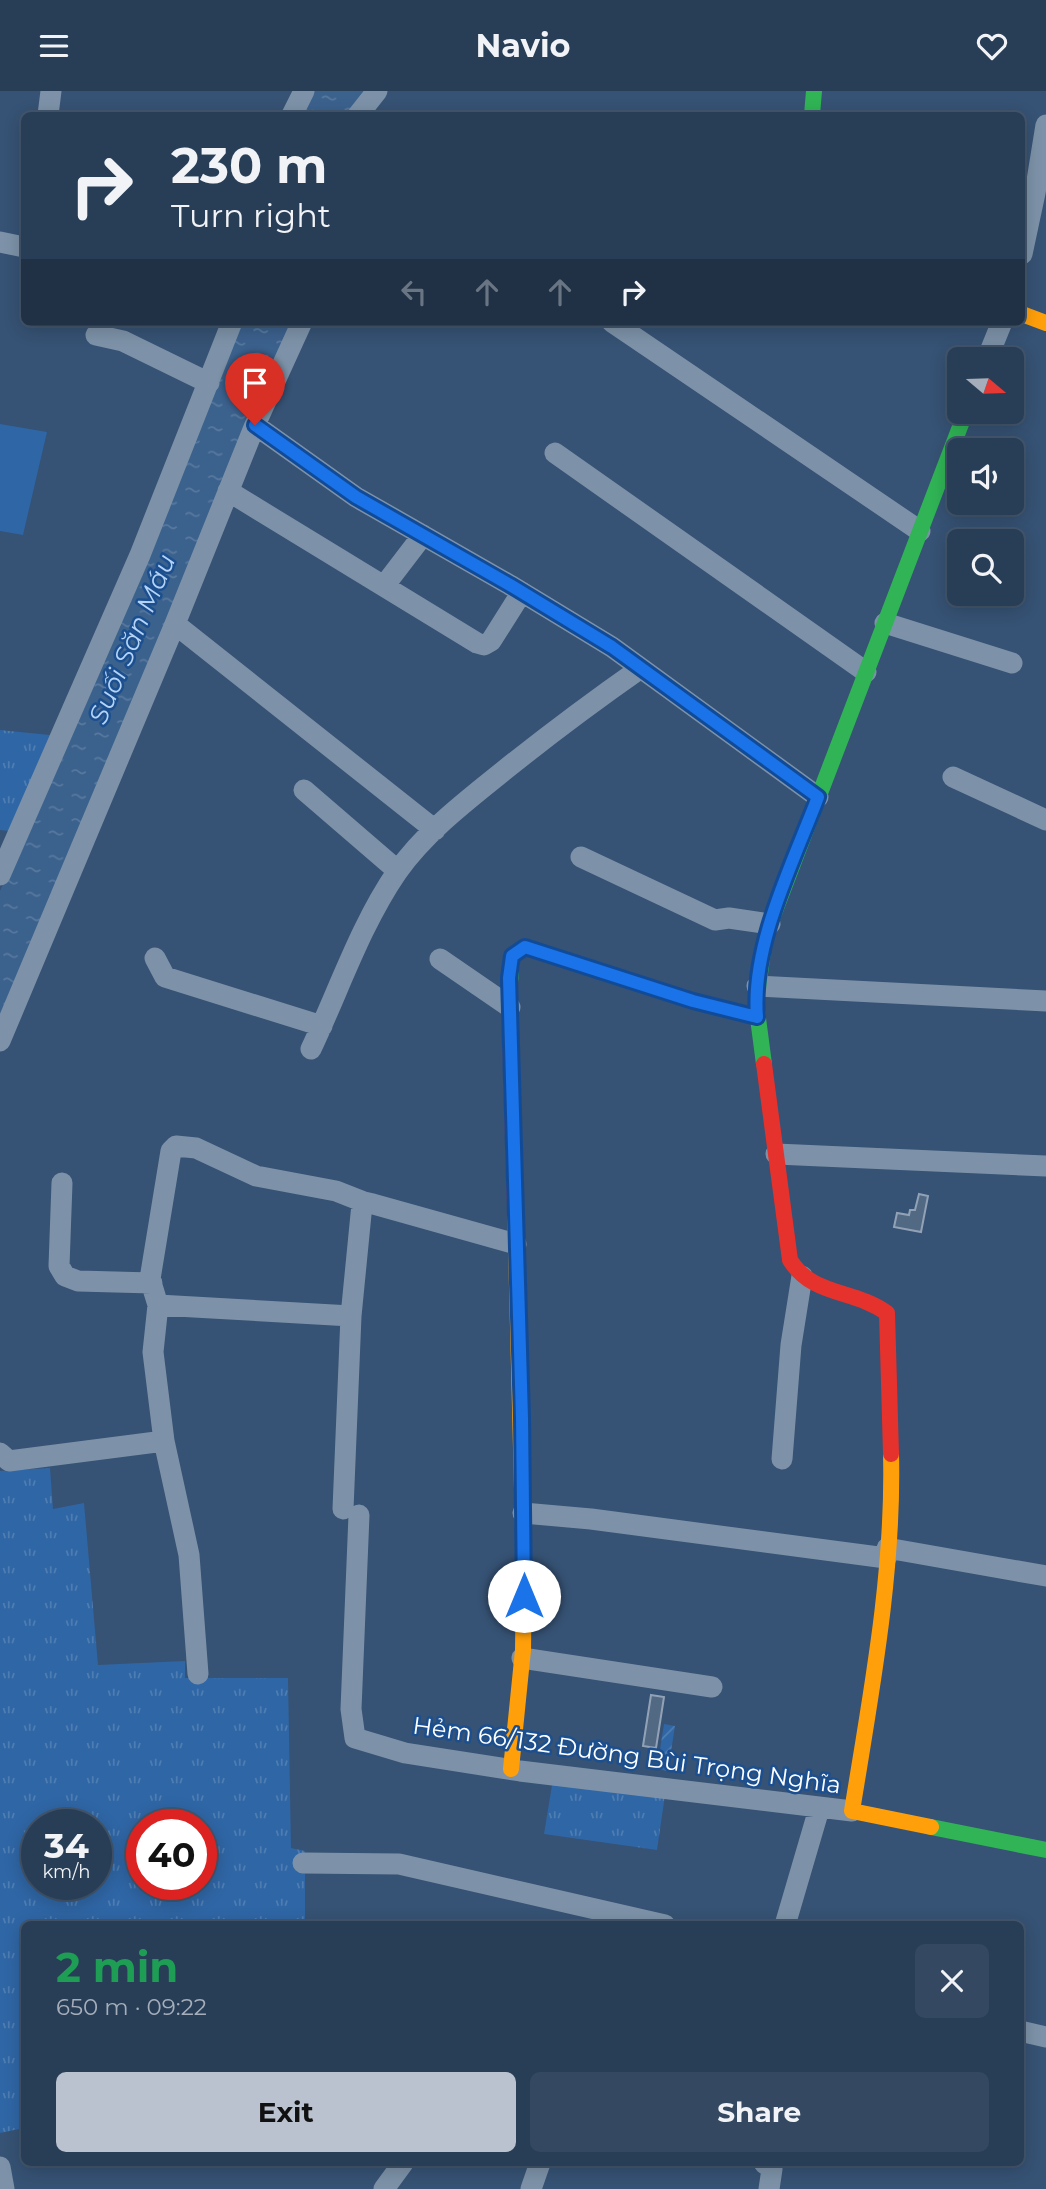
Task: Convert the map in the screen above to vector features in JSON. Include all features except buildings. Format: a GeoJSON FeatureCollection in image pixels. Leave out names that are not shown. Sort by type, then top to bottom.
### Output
{"type":"FeatureCollection","features":[{"type":"Feature","properties":{"kind":"street"},"geometry":{"type":"LineString","coordinates":[[48,112],[51,91]]}},
{"type":"Feature","properties":{"kind":"street"},"geometry":{"type":"LineString","coordinates":[[294,112],[304,91]]}},
{"type":"Feature","properties":{"kind":"street"},"geometry":{"type":"LineString","coordinates":[[360,112],[377,91]]}},
{"type":"Feature","properties":{"kind":"street"},"geometry":{"type":"LineString","coordinates":[[812,112],[814,91]]}},
{"type":"Feature","properties":{"kind":"street"},"geometry":{"type":"LineString","coordinates":[[1025,240],[1046,125]]}},
{"type":"Feature","properties":{"kind":"street"},"geometry":{"type":"LineString","coordinates":[[0,242],[21,246]]}},
{"type":"Feature","properties":{"kind":"street"},"geometry":{"type":"LineString","coordinates":[[1025,315],[1046,323]]}},
{"type":"Feature","properties":{"kind":"street"},"geometry":{"type":"LineString","coordinates":[[0,875],[135,565],[230,326]]}},
{"type":"Feature","properties":{"kind":"street"},"geometry":{"type":"LineString","coordinates":[[0,1040],[175,624],[255,425],[300,326]]}},
{"type":"Feature","properties":{"kind":"street"},"geometry":{"type":"LineString","coordinates":[[617,326],[920,531]]}},
{"type":"Feature","properties":{"kind":"street"},"geometry":{"type":"LineString","coordinates":[[992,347],[1000,326]]}},
{"type":"Feature","properties":{"kind":"street"},"geometry":{"type":"LineString","coordinates":[[96,335],[123,341],[209,383]]}},
{"type":"Feature","properties":{"kind":"street"},"geometry":{"type":"LineString","coordinates":[[961,424],[770,924],[757,986],[757,1017],[790,1260],[794,1270],[810,1284],[876,1304],[887,1313],[892,1489],[880,1634],[852,1811],[1046,1850]]}},
{"type":"Feature","properties":{"kind":"street"},"geometry":{"type":"LineString","coordinates":[[255,425],[356,497],[612,647],[818,797]]}},
{"type":"Feature","properties":{"kind":"street"},"geometry":{"type":"LineString","coordinates":[[555,453],[866,672]]}},
{"type":"Feature","properties":{"kind":"street"},"geometry":{"type":"LineString","coordinates":[[228,491],[477,643],[484,645],[491,641],[522,592]]}},
{"type":"Feature","properties":{"kind":"street"},"geometry":{"type":"LineString","coordinates":[[384,586],[423,535]]}},
{"type":"Feature","properties":{"kind":"street"},"geometry":{"type":"LineString","coordinates":[[885,623],[1012,663]]}},
{"type":"Feature","properties":{"kind":"street"},"geometry":{"type":"LineString","coordinates":[[175,624],[435,830]]}},
{"type":"Feature","properties":{"kind":"street"},"geometry":{"type":"LineString","coordinates":[[311,1049],[380,900],[419,845],[474,794],[562,723],[641,668]]}},
{"type":"Feature","properties":{"kind":"street"},"geometry":{"type":"LineString","coordinates":[[953,777],[1046,820]]}},
{"type":"Feature","properties":{"kind":"street"},"geometry":{"type":"LineString","coordinates":[[304,790],[398,871]]}},
{"type":"Feature","properties":{"kind":"street"},"geometry":{"type":"LineString","coordinates":[[581,857],[715,920],[729,918],[770,924]]}},
{"type":"Feature","properties":{"kind":"street"},"geometry":{"type":"LineString","coordinates":[[511,1769],[522,1658],[523,1513],[509,978],[512,956],[525,947],[693,1001],[757,1017]]}},
{"type":"Feature","properties":{"kind":"street"},"geometry":{"type":"LineString","coordinates":[[155,958],[165,977],[322,1026]]}},
{"type":"Feature","properties":{"kind":"street"},"geometry":{"type":"LineString","coordinates":[[440,959],[510,1007]]}},
{"type":"Feature","properties":{"kind":"street"},"geometry":{"type":"LineString","coordinates":[[757,986],[1046,1001]]}},
{"type":"Feature","properties":{"kind":"street"},"geometry":{"type":"LineString","coordinates":[[198,1674],[189,1555],[164,1441],[153,1352],[158,1305],[150,1279],[171,1150],[176,1146],[196,1148],[256,1176],[335,1191],[364,1202],[516,1244]]}},
{"type":"Feature","properties":{"kind":"street"},"geometry":{"type":"LineString","coordinates":[[776,1154],[1046,1166]]}},
{"type":"Feature","properties":{"kind":"street"},"geometry":{"type":"LineString","coordinates":[[62,1183],[59,1266],[65,1276],[78,1281],[152,1283]]}},
{"type":"Feature","properties":{"kind":"street"},"geometry":{"type":"LineString","coordinates":[[158,1305],[351,1316],[364,1202]]}},
{"type":"Feature","properties":{"kind":"street"},"geometry":{"type":"LineString","coordinates":[[782,1459],[791,1345],[802,1276]]}},
{"type":"Feature","properties":{"kind":"street","name":"Hẻm 66/132 Đường Bùi Trọng Nghĩa"},"geometry":{"type":"LineString","coordinates":[[351,1316],[351,1710],[355,1738],[405,1753],[511,1769],[852,1811]]}},
{"type":"Feature","properties":{"kind":"street"},"geometry":{"type":"LineString","coordinates":[[0,1453],[9,1461],[164,1441]]}},
{"type":"Feature","properties":{"kind":"street"},"geometry":{"type":"LineString","coordinates":[[523,1513],[886,1553],[1046,1576]]}},
{"type":"Feature","properties":{"kind":"street"},"geometry":{"type":"LineString","coordinates":[[522,1658],[712,1687]]}},
{"type":"Feature","properties":{"kind":"street"},"geometry":{"type":"LineString","coordinates":[[786,1921],[819,1809]]}},
{"type":"Feature","properties":{"kind":"street"},"geometry":{"type":"LineString","coordinates":[[303,1864],[399,1864],[586,1916],[630,1921]]}},
{"type":"Feature","properties":{"kind":"street"},"geometry":{"type":"LineString","coordinates":[[1024,2032],[1046,2037]]}},
{"type":"Feature","properties":{"kind":"street"},"geometry":{"type":"LineString","coordinates":[[384,2189],[400,2166]]}},
{"type":"Feature","properties":{"kind":"street"},"geometry":{"type":"LineString","coordinates":[[531,2189],[539,2166]]}},
{"type":"Feature","properties":{"kind":"street"},"geometry":{"type":"LineString","coordinates":[[768,2166],[772,2169],[769,2189]]}},
{"type":"Feature","properties":{"kind":"street"},"geometry":{"type":"LineString","coordinates":[[0,2167],[4,2189]]}},
{"type":"Feature","properties":{"kind":"green space"},"geometry":{"type":"Polygon","coordinates":[[[0,424],[47,432],[23,535],[0,531],[0,424]]]}},
{"type":"Feature","properties":{"kind":"green space"},"geometry":{"type":"Polygon","coordinates":[[[0,730],[50,735],[9,831],[0,830],[0,730]]]}},
{"type":"Feature","properties":{"kind":"green space"},"geometry":{"type":"Polygon","coordinates":[[[50,1468],[53,1509],[84,1503],[98,1665],[185,1661],[185,1678],[288,1678],[291,1848],[305,1851],[305,1921],[21,1921],[21,2129],[0,2133],[0,1471],[50,1468]]]}},
{"type":"Feature","properties":{"kind":"green space"},"geometry":{"type":"Polygon","coordinates":[[[664,1724],[675,1726],[668,1771],[657,1769],[664,1724]]]}},
{"type":"Feature","properties":{"kind":"green space"},"geometry":{"type":"Polygon","coordinates":[[[553,1779],[665,1795],[657,1850],[544,1834],[553,1779]]]}},
{"type":"Feature","properties":{"kind":"water"},"geometry":{"type":"Polygon","coordinates":[[[311,91],[368,91],[352,112],[300,112],[311,91]]]}},
{"type":"Feature","properties":{"kind":"water","name":"Suối Săn Máu"},"geometry":{"type":"Polygon","coordinates":[[[236,326],[293,326],[0,1024],[0,891],[146,555],[236,326]]]}},
{"type":"Feature","properties":{"kind":"traffic: fast"},"geometry":{"type":"LineString","coordinates":[[812,112],[814,91]]}},
{"type":"Feature","properties":{"kind":"traffic: fast"},"geometry":{"type":"LineString","coordinates":[[764,1064],[756,1003],[764,944],[770,924],[961,424]]}},
{"type":"Feature","properties":{"kind":"traffic: fast"},"geometry":{"type":"LineString","coordinates":[[509,996],[512,956],[525,947],[693,1001],[757,1017]]}},
{"type":"Feature","properties":{"kind":"traffic: fast"},"geometry":{"type":"LineString","coordinates":[[931,1827],[1046,1850]]}},
{"type":"Feature","properties":{"kind":"traffic: slow"},"geometry":{"type":"LineString","coordinates":[[1025,315],[1046,323]]}},
{"type":"Feature","properties":{"kind":"traffic: slow"},"geometry":{"type":"LineString","coordinates":[[511,1769],[523,1650],[524,1569],[515,1207]]}},
{"type":"Feature","properties":{"kind":"traffic: slow"},"geometry":{"type":"LineString","coordinates":[[891,1454],[885,1588],[852,1811],[931,1827]]}},
{"type":"Feature","properties":{"kind":"traffic: jam"},"geometry":{"type":"LineString","coordinates":[[509,996],[515,1207]]}},
{"type":"Feature","properties":{"kind":"traffic: jam"},"geometry":{"type":"LineString","coordinates":[[764,1064],[790,1260],[810,1281],[874,1305],[887,1313],[891,1454]]}},
{"type":"Feature","properties":{"kind":"route"},"geometry":{"type":"LineString","coordinates":[[255,425],[356,497],[612,647],[818,797],[764,944],[757,986],[757,1017],[693,1001],[525,947],[512,956],[509,978],[522,1418],[524,1596]]}}]}
